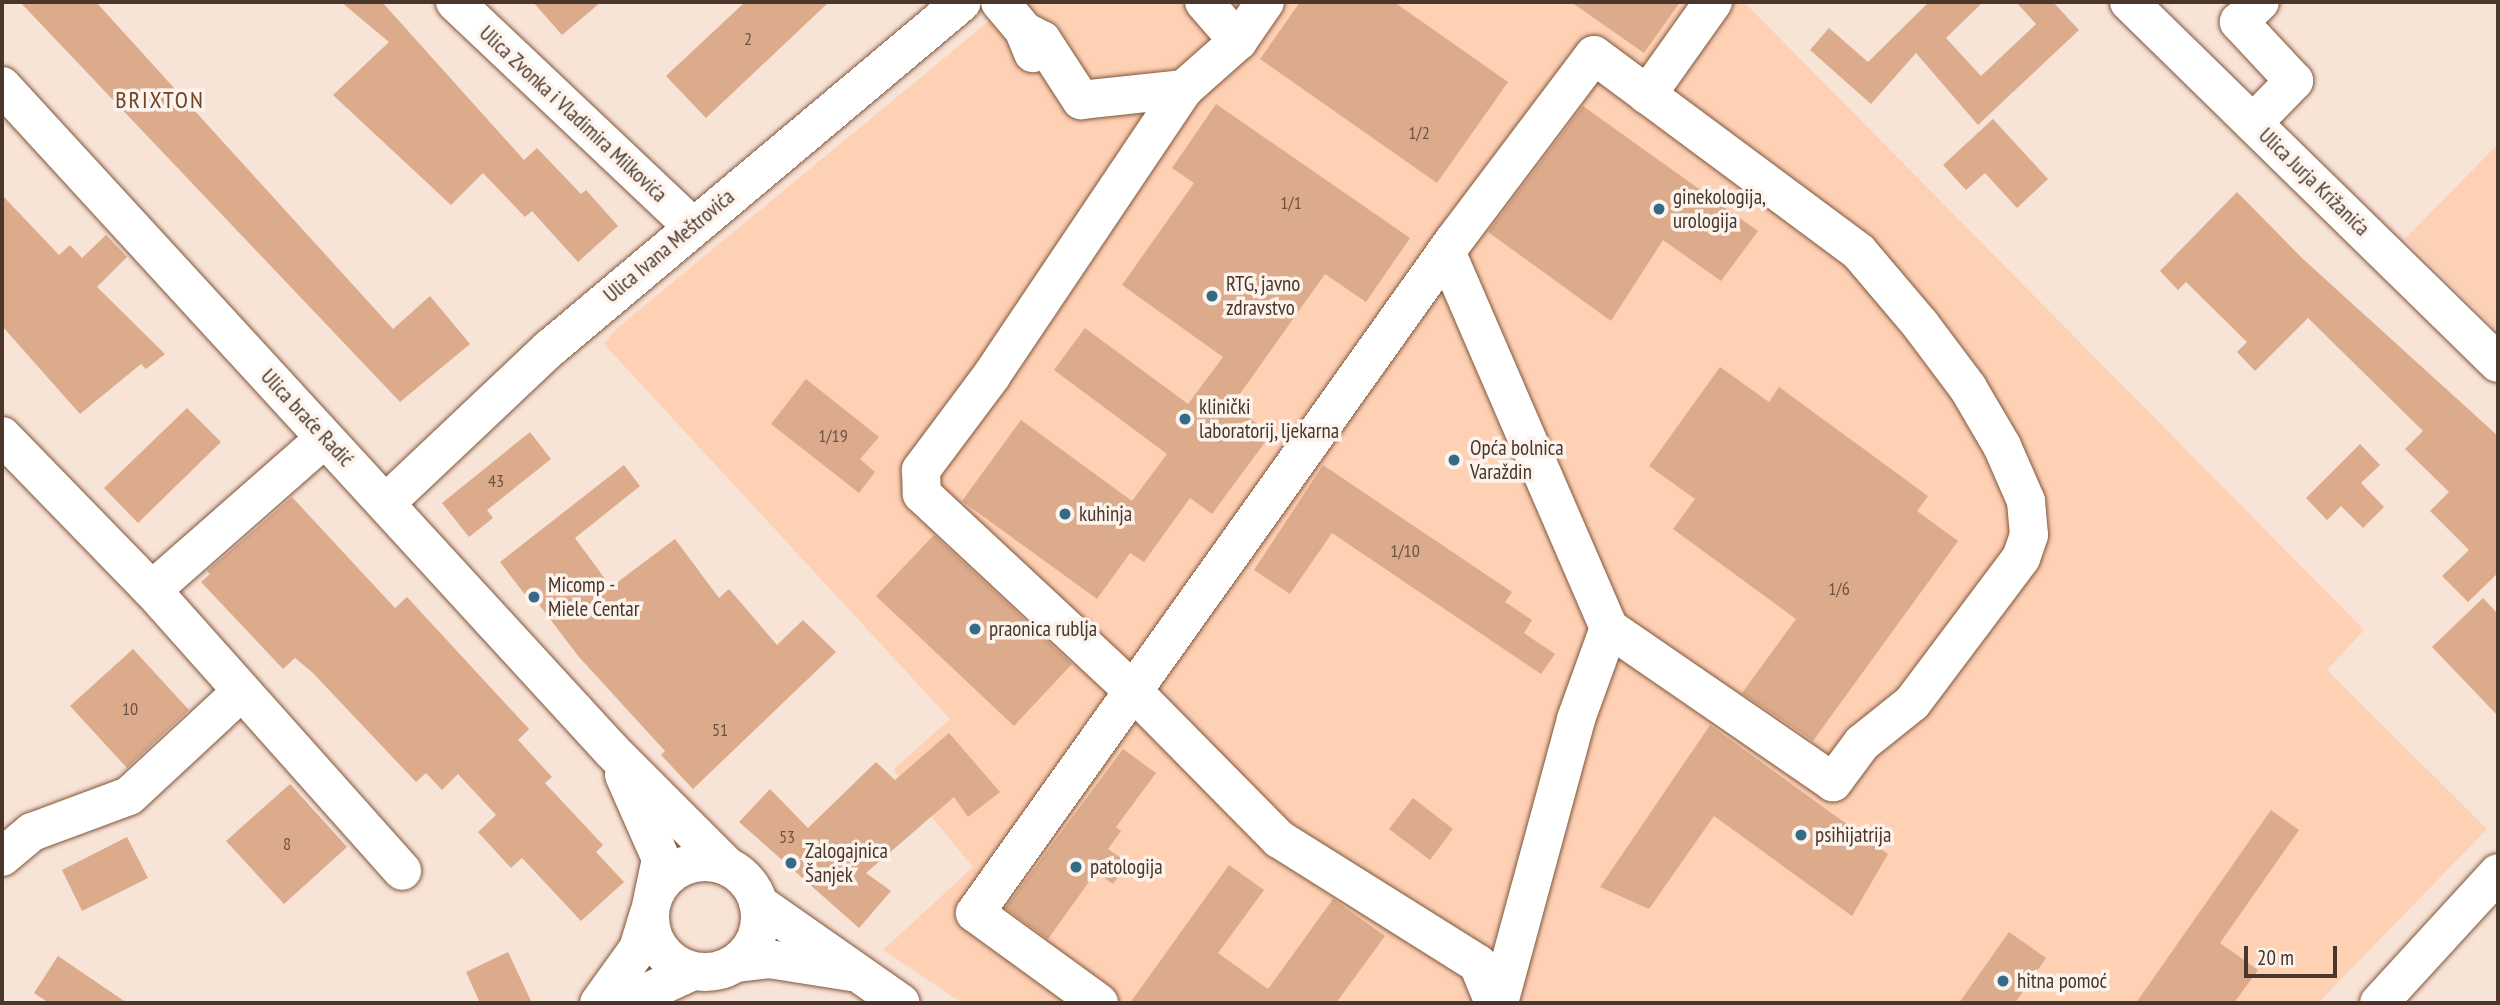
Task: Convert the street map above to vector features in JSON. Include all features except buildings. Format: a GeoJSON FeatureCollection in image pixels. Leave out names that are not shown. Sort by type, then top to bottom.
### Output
{"type":"FeatureCollection","features":[{"type":"Feature","properties":{"kind":"main road","name":"Ulica Ivana Meštrovića"},"geometry":{"type":"LineString","coordinates":[[387,502],[549,349],[692,226],[962,2]]}},
{"type":"Feature","properties":{"kind":"main road"},"geometry":{"type":"LineString","coordinates":[[1000,2],[1024,31],[1031,50],[1048,71],[1064,79],[1081,100],[1184,89]]}},
{"type":"Feature","properties":{"kind":"main road"},"geometry":{"type":"LineString","coordinates":[[1204,2],[1238,41]]}},
{"type":"Feature","properties":{"kind":"main road"},"geometry":{"type":"LineString","coordinates":[[1265,2],[1238,41],[1184,89],[992,375],[921,470],[922,494],[1131,689],[1279,839],[1478,964],[1496,1003]]}},
{"type":"Feature","properties":{"kind":"main road"},"geometry":{"type":"LineString","coordinates":[[1647,94],[1713,2]]}},
{"type":"Feature","properties":{"kind":"main road","name":"Ulica Jurja Križanića"},"geometry":{"type":"LineString","coordinates":[[2129,2],[2498,363]]}},
{"type":"Feature","properties":{"kind":"main road"},"geometry":{"type":"LineString","coordinates":[[2253,123],[2294,81],[2239,22],[2260,2]]}},
{"type":"Feature","properties":{"kind":"main road","name":"Ulica Zvonka i Vladimira Milkovića"},"geometry":{"type":"LineString","coordinates":[[465,5],[692,226]]}},
{"type":"Feature","properties":{"kind":"main road"},"geometry":{"type":"LineString","coordinates":[[1099,1003],[975,914],[1131,689],[1447,252],[1594,55],[1859,252],[1968,388],[2002,446],[2026,501],[2029,535],[2021,558],[1912,703],[1862,743],[1833,782],[1609,628],[1447,252]]}},
{"type":"Feature","properties":{"kind":"main road","name":"Ulica braće Radić"},"geometry":{"type":"LineString","coordinates":[[2,86],[324,439],[387,502],[612,751],[726,865]]}},
{"type":"Feature","properties":{"kind":"main road"},"geometry":{"type":"LineString","coordinates":[[2,436],[152,590],[402,871]]}},
{"type":"Feature","properties":{"kind":"main road"},"geometry":{"type":"LineString","coordinates":[[152,590],[324,439]]}},
{"type":"Feature","properties":{"kind":"main road"},"geometry":{"type":"LineString","coordinates":[[1496,1003],[1576,719],[1609,628]]}},
{"type":"Feature","properties":{"kind":"main road"},"geometry":{"type":"LineString","coordinates":[[2,857],[32,832],[129,796],[241,692]]}},
{"type":"Feature","properties":{"kind":"main road","name":"Ulica braće Radić"},"geometry":{"type":"LineString","coordinates":[[599,1003],[638,949],[661,859],[612,751]]}},
{"type":"Feature","properties":{"kind":"main road"},"geometry":{"type":"LineString","coordinates":[[693,971],[661,950],[651,905],[661,881],[691,863],[726,865],[746,880],[758,903],[757,936],[737,963]]}},
{"type":"Feature","properties":{"kind":"main road"},"geometry":{"type":"LineString","coordinates":[[2378,1003],[2498,873]]}},
{"type":"Feature","properties":{"kind":"main road"},"geometry":{"type":"LineString","coordinates":[[758,903],[817,940],[851,972],[901,1003]]}},
{"type":"Feature","properties":{"kind":"main road"},"geometry":{"type":"LineString","coordinates":[[624,1003],[693,971],[716,972],[737,963],[769,959],[851,972]]}},
{"type":"Feature","properties":{"kind":"shaded area","name":"Opća bolnica Varaždin"},"geometry":{"type":"Polygon","coordinates":[[[1012,2],[1744,2],[2364,630],[2327,670],[2487,829],[2318,1003],[962,1003],[883,950],[973,867],[893,770],[950,719],[604,344],[615,330],[1012,2]]]}},
{"type":"Feature","properties":{"kind":"shaded area"},"geometry":{"type":"Polygon","coordinates":[[[2498,144],[2498,331],[2405,239],[2498,144]]]}},
{"type":"Feature","properties":{"kind":"place","name":"ginekologija, urologija"},"geometry":{"type":"Point","coordinates":[1659,209]}},
{"type":"Feature","properties":{"kind":"place","name":"RTG, javno zdravstvo"},"geometry":{"type":"Point","coordinates":[1212,296]}},
{"type":"Feature","properties":{"kind":"place","name":"klinički laboratorij, ljekarna"},"geometry":{"type":"Point","coordinates":[1185,419]}},
{"type":"Feature","properties":{"kind":"place","name":"Opća bolnica Varaždin"},"geometry":{"type":"Point","coordinates":[1454,460]}},
{"type":"Feature","properties":{"kind":"place","name":"kuhinja"},"geometry":{"type":"Point","coordinates":[1065,514]}},
{"type":"Feature","properties":{"kind":"place","name":"Micomp - Miele Centar"},"geometry":{"type":"Point","coordinates":[534,597]}},
{"type":"Feature","properties":{"kind":"place","name":"praonica rublja"},"geometry":{"type":"Point","coordinates":[975,629]}},
{"type":"Feature","properties":{"kind":"place","name":"psihijatrija"},"geometry":{"type":"Point","coordinates":[1801,835]}},
{"type":"Feature","properties":{"kind":"place","name":"Zalogajnica Šanjek"},"geometry":{"type":"Point","coordinates":[791,863]}},
{"type":"Feature","properties":{"kind":"place","name":"patologija"},"geometry":{"type":"Point","coordinates":[1076,867]}},
{"type":"Feature","properties":{"kind":"place","name":"hitna pomoć"},"geometry":{"type":"Point","coordinates":[2003,981]}},
{"type":"Feature","properties":{"kind":"district","name":"BRIXTON"},"geometry":{"type":"Point","coordinates":[160,100]}}]}
